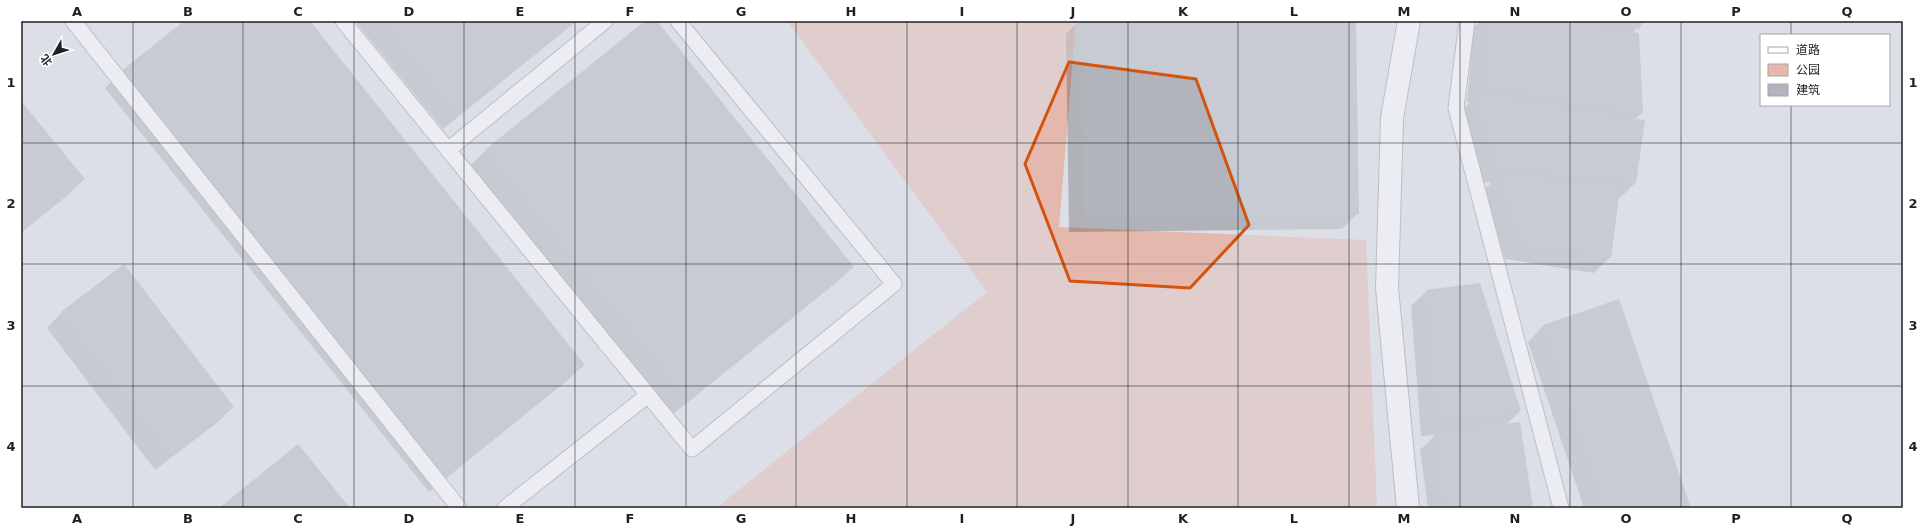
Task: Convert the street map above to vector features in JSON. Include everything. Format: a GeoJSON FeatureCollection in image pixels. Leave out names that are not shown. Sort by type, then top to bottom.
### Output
{"type":"FeatureCollection","features":[{"type":"Feature","properties":{"kind":"street"},"geometry":{"type":"LineString","coordinates":[[1408,21],[1392,118],[1387,288],[1408,508]]}},
{"type":"Feature","properties":{"kind":"lane"},"geometry":{"type":"LineString","coordinates":[[73,21],[459,508]]}},
{"type":"Feature","properties":{"kind":"lane"},"geometry":{"type":"LineString","coordinates":[[343,21],[692,449],[894,284],[678,21]]}},
{"type":"Feature","properties":{"kind":"lane"},"geometry":{"type":"LineString","coordinates":[[448,150],[605,21]]}},
{"type":"Feature","properties":{"kind":"lane"},"geometry":{"type":"LineString","coordinates":[[1467,21],[1456,108],[1561,508]]}},
{"type":"Feature","properties":{"kind":"lane"},"geometry":{"type":"LineString","coordinates":[[505,508],[648,395]]}},
{"type":"Feature","properties":{"kind":"highlighted area"},"geometry":{"type":"Polygon","coordinates":[[[1069,62],[1196,79],[1249,225],[1190,288],[1070,281],[1025,164],[1069,62]]]}},
{"type":"Feature","properties":{"kind":"green space"},"geometry":{"type":"Polygon","coordinates":[[[787,21],[1076,21],[1059,227],[1366,240],[1377,508],[716,508],[987,292],[787,21]]]}},
{"type":"Feature","properties":{"kind":"building"},"geometry":{"type":"Polygon","coordinates":[[[184,21],[310,21],[585,365],[445,477],[120,72],[184,21]]]}},
{"type":"Feature","properties":{"kind":"building"},"geometry":{"type":"Polygon","coordinates":[[[383,21],[575,21],[459,115],[383,21]]]}},
{"type":"Feature","properties":{"kind":"building"},"geometry":{"type":"Polygon","coordinates":[[[645,21],[657,21],[854,267],[688,400],[486,149],[645,21]]]}},
{"type":"Feature","properties":{"kind":"building"},"geometry":{"type":"Polygon","coordinates":[[[1081,21],[1356,21],[1359,214],[1084,217],[1081,21]]]}},
{"type":"Feature","properties":{"kind":"building"},"geometry":{"type":"Polygon","coordinates":[[[1489,21],[1557,21],[1639,33],[1643,113],[1482,86],[1489,21]]]}},
{"type":"Feature","properties":{"kind":"building"},"geometry":{"type":"Polygon","coordinates":[[[1592,21],[1644,21],[1639,29],[1592,21]]]}},
{"type":"Feature","properties":{"kind":"building"},"geometry":{"type":"Polygon","coordinates":[[[1477,94],[1645,120],[1636,183],[1496,166],[1477,94]]]}},
{"type":"Feature","properties":{"kind":"building"},"geometry":{"type":"Polygon","coordinates":[[[21,101],[85,179],[21,232],[21,101]]]}},
{"type":"Feature","properties":{"kind":"building"},"geometry":{"type":"Polygon","coordinates":[[[1499,173],[1620,187],[1611,258],[1520,244],[1499,173]]]}},
{"type":"Feature","properties":{"kind":"building"},"geometry":{"type":"Polygon","coordinates":[[[124,264],[234,407],[171,455],[61,312],[124,264]]]}},
{"type":"Feature","properties":{"kind":"building"},"geometry":{"type":"Polygon","coordinates":[[[1480,283],[1521,411],[1437,421],[1426,290],[1480,283]]]}},
{"type":"Feature","properties":{"kind":"building"},"geometry":{"type":"Polygon","coordinates":[[[1619,299],[1691,508],[1605,508],[1543,325],[1619,299]]]}},
{"type":"Feature","properties":{"kind":"building"},"geometry":{"type":"Polygon","coordinates":[[[1520,422],[1533,508],[1445,508],[1435,433],[1520,422]]]}},
{"type":"Feature","properties":{"kind":"building"},"geometry":{"type":"Polygon","coordinates":[[[298,444],[350,508],[219,508],[298,444]]]}}]}
